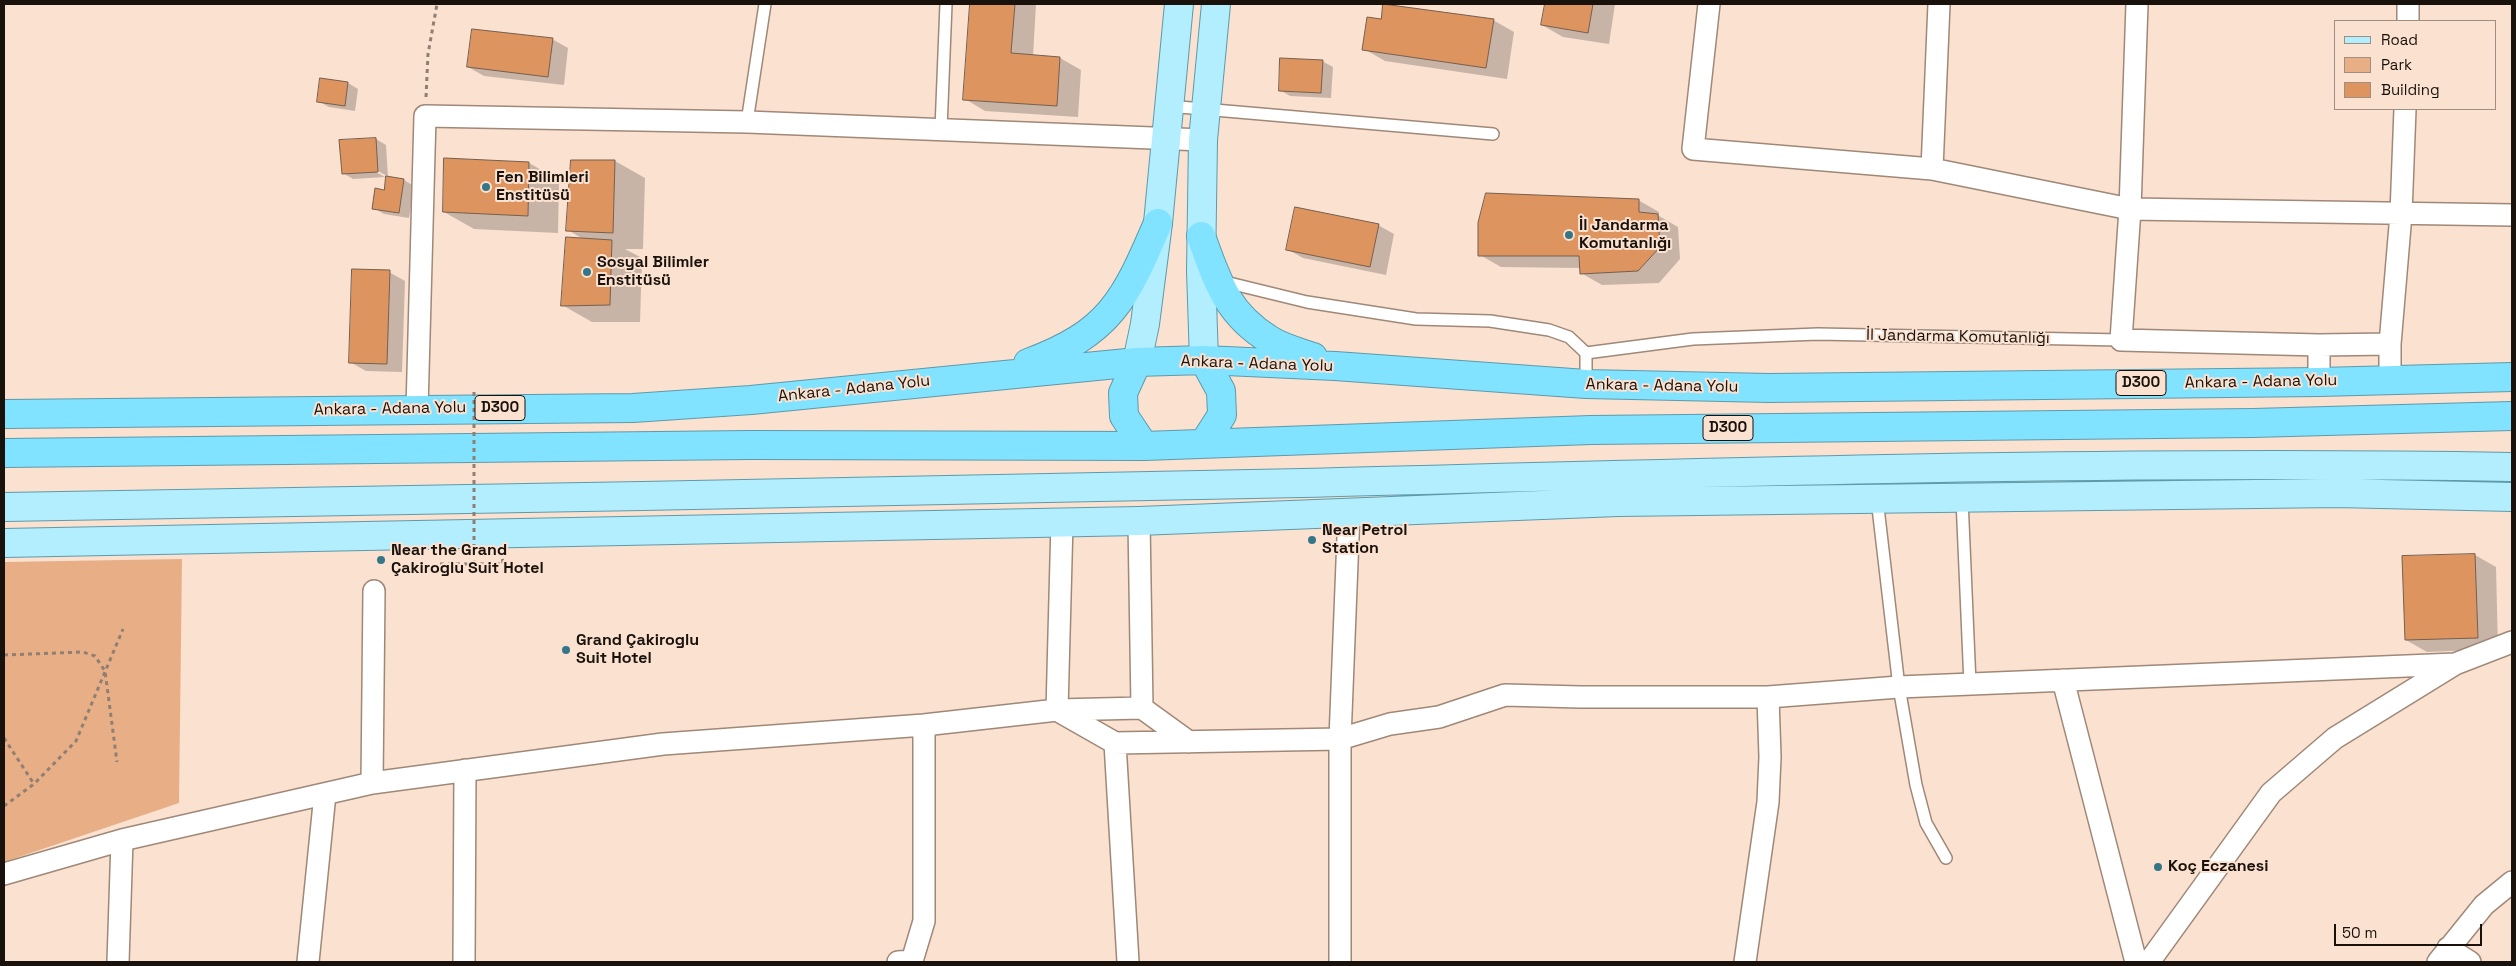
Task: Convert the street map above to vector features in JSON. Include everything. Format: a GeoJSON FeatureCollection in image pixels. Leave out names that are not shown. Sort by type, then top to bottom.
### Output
{"type":"FeatureCollection","features":[{"type":"Feature","properties":{"kind":"highway"},"geometry":{"type":"LineString","coordinates":[[996,375],[1069,346],[1106,317],[1134,279],[1158,223]]}},
{"type":"Feature","properties":{"kind":"highway"},"geometry":{"type":"LineString","coordinates":[[1201,236],[1217,281],[1230,304],[1271,341],[1335,366]]}},
{"type":"Feature","properties":{"kind":"highway","name":"Ankara - Adana Yolu"},"geometry":{"type":"LineString","coordinates":[[4,414],[633,408],[751,400],[1137,362],[1204,360],[1335,366],[1586,384],[1769,388],[2319,382],[2512,377]]}},
{"type":"Feature","properties":{"kind":"highway"},"geometry":{"type":"LineString","coordinates":[[1204,360],[1221,391],[1222,415],[1204,443]]}},
{"type":"Feature","properties":{"kind":"highway"},"geometry":{"type":"LineString","coordinates":[[1137,362],[1124,393],[1124,416],[1144,446]]}},
{"type":"Feature","properties":{"kind":"highway","name":"D300"},"geometry":{"type":"LineString","coordinates":[[4,453],[779,444],[1144,446],[1591,430],[2253,423],[2512,416]]}},
{"type":"Feature","properties":{"kind":"main road"},"geometry":{"type":"LineString","coordinates":[[1137,362],[1145,324],[1158,223],[1179,4]]}},
{"type":"Feature","properties":{"kind":"main road"},"geometry":{"type":"LineString","coordinates":[[1204,360],[1201,236],[1203,140],[1216,4]]}},
{"type":"Feature","properties":{"kind":"main road"},"geometry":{"type":"LineString","coordinates":[[4,507],[1138,486],[1965,467],[2334,464],[2512,467]]}},
{"type":"Feature","properties":{"kind":"main road"},"geometry":{"type":"LineString","coordinates":[[1138,486],[1139,521]]}},
{"type":"Feature","properties":{"kind":"main road"},"geometry":{"type":"LineString","coordinates":[[1062,487],[1062,522]]}},
{"type":"Feature","properties":{"kind":"main road"},"geometry":{"type":"LineString","coordinates":[[4,543],[1139,521],[1618,502],[2337,493],[2512,498]]}},
{"type":"Feature","properties":{"kind":"street"},"geometry":{"type":"LineString","coordinates":[[1709,4],[1692,149],[1932,169],[2130,209],[2512,214]]}},
{"type":"Feature","properties":{"kind":"street"},"geometry":{"type":"LineString","coordinates":[[1932,169],[1939,4]]}},
{"type":"Feature","properties":{"kind":"street"},"geometry":{"type":"LineString","coordinates":[[2137,4],[2130,209],[2121,340],[2319,345],[2390,344]]}},
{"type":"Feature","properties":{"kind":"street"},"geometry":{"type":"LineString","coordinates":[[2408,4],[2408,20]]}},
{"type":"Feature","properties":{"kind":"street"},"geometry":{"type":"LineString","coordinates":[[2390,380],[2390,344],[2401,214],[2405,110]]}},
{"type":"Feature","properties":{"kind":"street"},"geometry":{"type":"LineString","coordinates":[[417,409],[425,116],[747,122],[1203,140]]}},
{"type":"Feature","properties":{"kind":"street"},"geometry":{"type":"LineString","coordinates":[[2319,345],[2319,382]]}},
{"type":"Feature","properties":{"kind":"street"},"geometry":{"type":"LineString","coordinates":[[1340,962],[1340,739],[1349,512]]}},
{"type":"Feature","properties":{"kind":"street"},"geometry":{"type":"LineString","coordinates":[[1139,521],[1142,708]]}},
{"type":"Feature","properties":{"kind":"street"},"geometry":{"type":"LineString","coordinates":[[1056,710],[1062,522]]}},
{"type":"Feature","properties":{"kind":"street"},"geometry":{"type":"LineString","coordinates":[[372,783],[374,591]]}},
{"type":"Feature","properties":{"kind":"street"},"geometry":{"type":"LineString","coordinates":[[2149,962],[2271,793],[2335,738],[2455,664],[2512,642]]}},
{"type":"Feature","properties":{"kind":"street"},"geometry":{"type":"LineString","coordinates":[[1056,710],[1115,743],[1340,739],[1390,724],[1439,718],[1504,694],[1580,697],[1768,696],[1899,687],[2455,664]]}},
{"type":"Feature","properties":{"kind":"street"},"geometry":{"type":"LineString","coordinates":[[2063,680],[2136,962]]}},
{"type":"Feature","properties":{"kind":"street"},"geometry":{"type":"LineString","coordinates":[[1745,962],[1768,802],[1770,757],[1768,696]]}},
{"type":"Feature","properties":{"kind":"street"},"geometry":{"type":"LineString","coordinates":[[4,874],[122,840],[372,783],[663,744],[924,726],[1056,710],[1142,708],[1189,742]]}},
{"type":"Feature","properties":{"kind":"street"},"geometry":{"type":"LineString","coordinates":[[907,962],[924,921],[924,726]]}},
{"type":"Feature","properties":{"kind":"street"},"geometry":{"type":"LineString","coordinates":[[1115,743],[1128,962]]}},
{"type":"Feature","properties":{"kind":"street"},"geometry":{"type":"LineString","coordinates":[[464,962],[465,770]]}},
{"type":"Feature","properties":{"kind":"street"},"geometry":{"type":"LineString","coordinates":[[308,962],[324,794]]}},
{"type":"Feature","properties":{"kind":"street"},"geometry":{"type":"LineString","coordinates":[[118,962],[122,840]]}},
{"type":"Feature","properties":{"kind":"street"},"geometry":{"type":"LineString","coordinates":[[2470,962],[2443,955],[2484,905],[2512,882]]}},
{"type":"Feature","properties":{"kind":"lane"},"geometry":{"type":"LineString","coordinates":[[747,122],[765,4]]}},
{"type":"Feature","properties":{"kind":"lane"},"geometry":{"type":"LineString","coordinates":[[941,129],[946,4]]}},
{"type":"Feature","properties":{"kind":"lane"},"geometry":{"type":"LineString","coordinates":[[1168,106],[1493,134]]}},
{"type":"Feature","properties":{"kind":"lane"},"geometry":{"type":"LineString","coordinates":[[1217,281],[1307,302],[1416,319],[1490,322],[1549,330],[1569,337],[1586,353],[1586,384]]}},
{"type":"Feature","properties":{"kind":"lane","name":"İl Jandarma Komutanlığı"},"geometry":{"type":"LineString","coordinates":[[1586,353],[1693,339],[1818,334],[2121,340]]}},
{"type":"Feature","properties":{"kind":"lane"},"geometry":{"type":"LineString","coordinates":[[1877,499],[1899,687],[1920,806],[1926,823],[1946,858]]}},
{"type":"Feature","properties":{"kind":"lane"},"geometry":{"type":"LineString","coordinates":[[1962,499],[1970,684]]}},
{"type":"Feature","properties":{"kind":"path"},"geometry":{"type":"LineString","coordinates":[[425,116],[428,54],[437,4]]}},
{"type":"Feature","properties":{"kind":"path"},"geometry":{"type":"LineString","coordinates":[[474,388],[474,564]]}},
{"type":"Feature","properties":{"kind":"path"},"geometry":{"type":"LineString","coordinates":[[440,564],[503,564]]}},
{"type":"Feature","properties":{"kind":"path"},"geometry":{"type":"LineString","coordinates":[[4,806],[34,784],[76,741],[123,629]]}},
{"type":"Feature","properties":{"kind":"path"},"geometry":{"type":"LineString","coordinates":[[4,655],[82,652],[95,656],[105,671],[117,762]]}},
{"type":"Feature","properties":{"kind":"path"},"geometry":{"type":"LineString","coordinates":[[4,738],[34,784]]}},
{"type":"Feature","properties":{"kind":"green space"},"geometry":{"type":"Polygon","coordinates":[[[182,559],[179,803],[4,862],[4,562],[182,559]]]}},
{"type":"Feature","properties":{"kind":"building"},"geometry":{"type":"Polygon","coordinates":[[[970,4],[1015,4],[1011,53],[1060,57],[1057,106],[963,100],[970,4]]]}},
{"type":"Feature","properties":{"kind":"building"},"geometry":{"type":"Polygon","coordinates":[[[1383,4],[1494,19],[1486,68],[1362,50],[1367,17],[1381,19],[1383,4]]]}},
{"type":"Feature","properties":{"kind":"building"},"geometry":{"type":"Polygon","coordinates":[[[1545,4],[1593,4],[1588,33],[1541,25],[1545,4]]]}},
{"type":"Feature","properties":{"kind":"building"},"geometry":{"type":"Polygon","coordinates":[[[472,29],[553,38],[548,77],[467,67],[472,29]]]}},
{"type":"Feature","properties":{"kind":"building"},"geometry":{"type":"Polygon","coordinates":[[[1280,58],[1323,60],[1321,93],[1279,91],[1280,58]]]}},
{"type":"Feature","properties":{"kind":"building"},"geometry":{"type":"Polygon","coordinates":[[[320,78],[348,82],[345,106],[317,102],[320,78]]]}},
{"type":"Feature","properties":{"kind":"building"},"geometry":{"type":"Polygon","coordinates":[[[376,138],[378,172],[342,174],[339,140],[376,138]]]}},
{"type":"Feature","properties":{"kind":"building","name":"Fen Bilimleri Enstitüsü"},"geometry":{"type":"Polygon","coordinates":[[[444,158],[529,162],[528,216],[443,212],[444,158]]]}},
{"type":"Feature","properties":{"kind":"building"},"geometry":{"type":"Polygon","coordinates":[[[571,160],[615,160],[613,233],[566,231],[571,160]]]}},
{"type":"Feature","properties":{"kind":"building"},"geometry":{"type":"Polygon","coordinates":[[[386,176],[404,179],[399,213],[372,209],[375,188],[384,190],[386,176]]]}},
{"type":"Feature","properties":{"kind":"building","name":"İl Jandarma Komutanlığı"},"geometry":{"type":"Polygon","coordinates":[[[1486,193],[1639,199],[1639,212],[1658,214],[1660,247],[1638,271],[1580,274],[1579,256],[1478,256],[1478,223],[1486,193]]]}},
{"type":"Feature","properties":{"kind":"building"},"geometry":{"type":"Polygon","coordinates":[[[1295,207],[1379,224],[1370,267],[1286,250],[1295,207]]]}},
{"type":"Feature","properties":{"kind":"building","name":"Sosyal Bilimler Enstitüsü"},"geometry":{"type":"Polygon","coordinates":[[[566,237],[612,240],[610,305],[561,306],[566,237]]]}},
{"type":"Feature","properties":{"kind":"building"},"geometry":{"type":"Polygon","coordinates":[[[352,269],[390,270],[387,364],[349,363],[352,269]]]}},
{"type":"Feature","properties":{"kind":"building"},"geometry":{"type":"Polygon","coordinates":[[[2475,554],[2478,638],[2405,640],[2402,556],[2475,554]]]}},
{"type":"Feature","properties":{"kind":"place","name":"Fen Bilimleri Enstitüsü"},"geometry":{"type":"Point","coordinates":[486,187]}},
{"type":"Feature","properties":{"kind":"place","name":"İl Jandarma Komutanlığı"},"geometry":{"type":"Point","coordinates":[1569,235]}},
{"type":"Feature","properties":{"kind":"place","name":"Sosyal Bilimler Enstitüsü"},"geometry":{"type":"Point","coordinates":[587,272]}},
{"type":"Feature","properties":{"kind":"place","name":"Near Petrol Station"},"geometry":{"type":"Point","coordinates":[1312,540]}},
{"type":"Feature","properties":{"kind":"place","name":"Near the Grand Çakiroglu Suit Hotel"},"geometry":{"type":"Point","coordinates":[381,560]}},
{"type":"Feature","properties":{"kind":"place","name":"Grand Çakiroglu Suit Hotel"},"geometry":{"type":"Point","coordinates":[566,650]}},
{"type":"Feature","properties":{"kind":"place","name":"Koç Eczanesi"},"geometry":{"type":"Point","coordinates":[2158,867]}}]}
